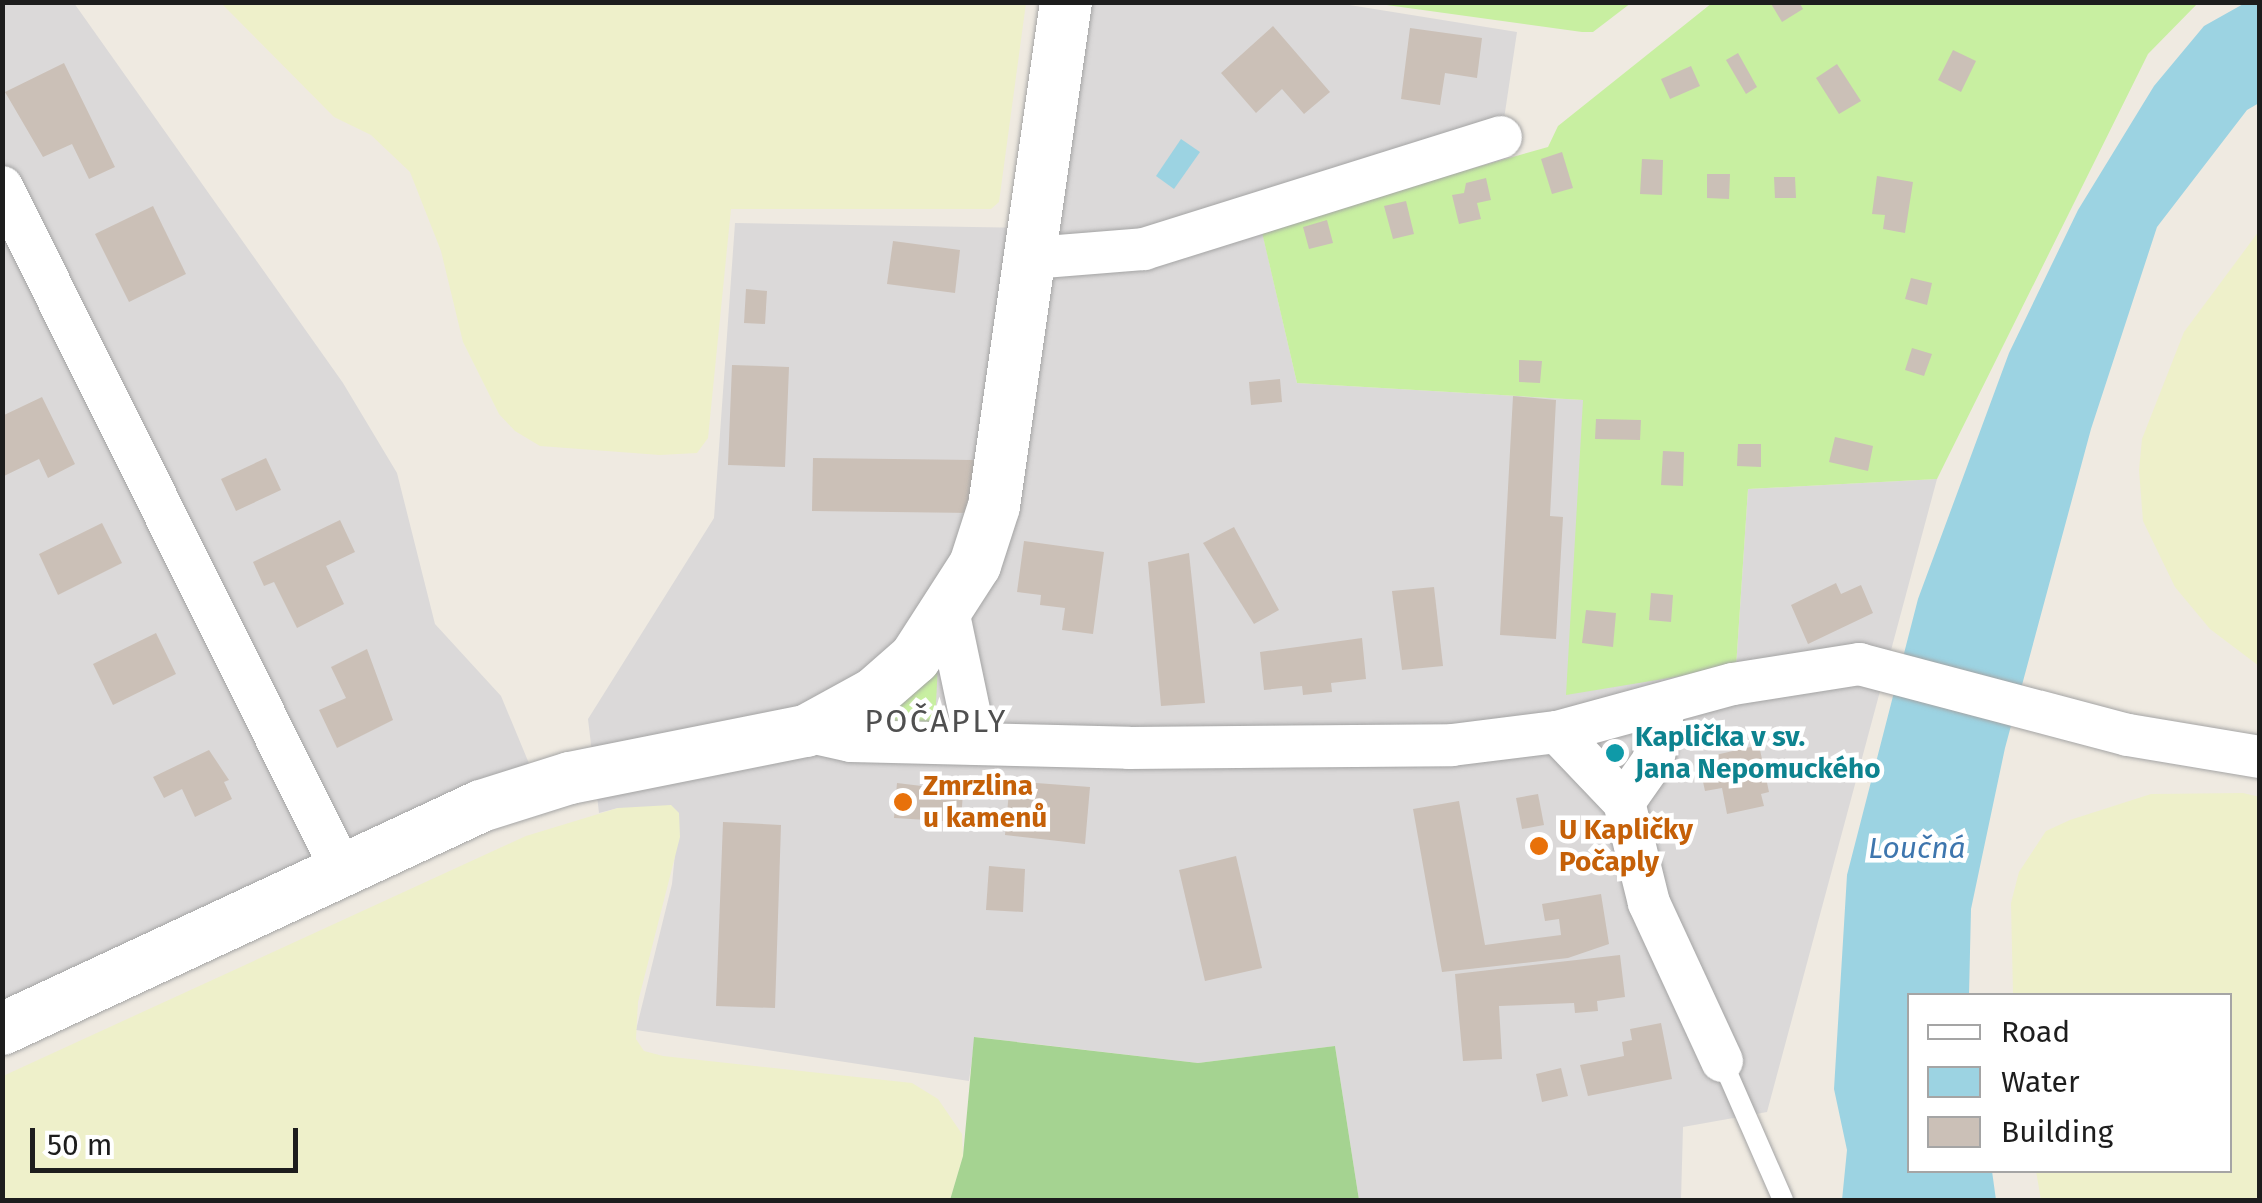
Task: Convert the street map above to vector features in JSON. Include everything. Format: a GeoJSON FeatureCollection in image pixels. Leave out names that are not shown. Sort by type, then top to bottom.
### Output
{"type":"FeatureCollection","features":[{"type":"Feature","properties":{"kind":"street"},"geometry":{"type":"LineString","coordinates":[[2,1028],[480,806],[570,778],[806,731],[875,693],[915,658],[948,616],[975,565],[994,506],[1034,258],[1066,2]]}},
{"type":"Feature","properties":{"kind":"street"},"geometry":{"type":"LineString","coordinates":[[1034,258],[1144,249],[1501,136]]}},
{"type":"Feature","properties":{"kind":"street"},"geometry":{"type":"LineString","coordinates":[[2,187],[341,868]]}},
{"type":"Feature","properties":{"kind":"street"},"geometry":{"type":"LineString","coordinates":[[948,616],[976,743]]}},
{"type":"Feature","properties":{"kind":"street"},"geometry":{"type":"LineString","coordinates":[[806,731],[851,741],[1361,749],[1557,732],[1733,684],[1859,664],[2053,716],[2260,757]]}},
{"type":"Feature","properties":{"kind":"street"},"geometry":{"type":"LineString","coordinates":[[1624,802],[1653,761],[1665,704]]}},
{"type":"Feature","properties":{"kind":"street"},"geometry":{"type":"LineString","coordinates":[[1557,732],[1624,802],[1649,902],[1722,1061]]}},
{"type":"Feature","properties":{"kind":"lane"},"geometry":{"type":"LineString","coordinates":[[1722,1061],[1783,1200]]}},
{"type":"Feature","properties":{"kind":"shaded area"},"geometry":{"type":"Polygon","coordinates":[[[3,3],[74,3],[343,383],[397,473],[435,624],[501,696],[533,773],[3,1012],[3,3]]]}},
{"type":"Feature","properties":{"kind":"shaded area"},"geometry":{"type":"Polygon","coordinates":[[[1053,3],[1337,3],[1517,32],[1504,119],[1505,159],[1261,227],[1297,383],[1583,400],[1736,667],[1748,489],[1937,479],[1767,1112],[1683,1127],[1681,1200],[1359,1200],[1335,1046],[1198,1063],[975,1037],[969,1081],[636,1030],[672,884],[679,813],[618,808],[599,813],[588,719],[714,518],[735,223],[1028,228],[1053,3]]]}},
{"type":"Feature","properties":{"kind":"green space"},"geometry":{"type":"Polygon","coordinates":[[[221,3],[1026,3],[999,202],[991,209],[731,209],[708,438],[697,453],[660,455],[540,446],[515,431],[499,414],[463,342],[441,251],[410,172],[371,135],[334,117],[221,3]]]}},
{"type":"Feature","properties":{"kind":"green space"},"geometry":{"type":"Polygon","coordinates":[[[1372,3],[1631,3],[1593,32],[1582,32],[1372,3]]]}},
{"type":"Feature","properties":{"kind":"green space"},"geometry":{"type":"Polygon","coordinates":[[[1712,3],[2198,3],[2148,54],[1937,479],[1748,489],[1736,667],[1566,695],[1583,400],[1297,383],[1261,228],[1548,147],[1558,126],[1712,3]]]}},
{"type":"Feature","properties":{"kind":"green space"},"geometry":{"type":"Polygon","coordinates":[[[2259,231],[2259,666],[2210,629],[2175,587],[2143,521],[2139,470],[2142,439],[2184,332],[2259,231]]]}},
{"type":"Feature","properties":{"kind":"green space"},"geometry":{"type":"Polygon","coordinates":[[[938,664],[935,722],[889,723],[884,716],[938,664]]]}},
{"type":"Feature","properties":{"kind":"green space"},"geometry":{"type":"Polygon","coordinates":[[[2243,793],[2260,797],[2259,1200],[2041,1200],[2036,1173],[2232,1173],[2232,993],[2013,993],[2011,903],[2019,872],[2046,831],[2151,794],[2243,793]]]}},
{"type":"Feature","properties":{"kind":"green space"},"geometry":{"type":"Polygon","coordinates":[[[671,805],[679,813],[680,837],[638,1002],[636,1039],[644,1051],[912,1083],[938,1099],[962,1134],[963,1156],[950,1200],[3,1200],[3,1076],[526,836],[618,808],[671,805]]]}},
{"type":"Feature","properties":{"kind":"green space"},"geometry":{"type":"Polygon","coordinates":[[[974,1037],[1198,1063],[1335,1046],[1359,1200],[950,1200],[963,1156],[974,1037]]]}},
{"type":"Feature","properties":{"kind":"water","name":"Loučná"},"geometry":{"type":"Polygon","coordinates":[[[2245,3],[2259,3],[2259,103],[2247,110],[2157,227],[2091,429],[2005,748],[1971,909],[1969,993],[1907,993],[1907,1173],[1992,1173],[1996,1200],[1842,1200],[1847,1150],[1834,1089],[1847,875],[1918,599],[2009,353],[2078,210],[2154,86],[2204,26],[2245,3]]]}},
{"type":"Feature","properties":{"kind":"water"},"geometry":{"type":"Polygon","coordinates":[[[1181,139],[1200,152],[1174,189],[1156,176],[1181,139]]]}},
{"type":"Feature","properties":{"kind":"building"},"geometry":{"type":"Polygon","coordinates":[[[1770,2],[1799,2],[1803,9],[1782,22],[1770,2]]]}},
{"type":"Feature","properties":{"kind":"building"},"geometry":{"type":"Polygon","coordinates":[[[1273,26],[1330,92],[1304,114],[1282,89],[1256,113],[1221,73],[1273,26]]]}},
{"type":"Feature","properties":{"kind":"building"},"geometry":{"type":"Polygon","coordinates":[[[1410,28],[1482,38],[1477,78],[1445,73],[1440,105],[1401,99],[1410,28]]]}},
{"type":"Feature","properties":{"kind":"building"},"geometry":{"type":"Polygon","coordinates":[[[1953,50],[1976,61],[1961,92],[1938,80],[1953,50]]]}},
{"type":"Feature","properties":{"kind":"building"},"geometry":{"type":"Polygon","coordinates":[[[1738,53],[1757,87],[1746,94],[1726,60],[1738,53]]]}},
{"type":"Feature","properties":{"kind":"building"},"geometry":{"type":"Polygon","coordinates":[[[64,63],[115,167],[89,179],[72,144],[43,157],[5,92],[64,63]]]}},
{"type":"Feature","properties":{"kind":"building"},"geometry":{"type":"Polygon","coordinates":[[[1837,64],[1861,101],[1839,114],[1816,78],[1837,64]]]}},
{"type":"Feature","properties":{"kind":"building"},"geometry":{"type":"Polygon","coordinates":[[[1691,66],[1700,86],[1670,99],[1661,79],[1691,66]]]}},
{"type":"Feature","properties":{"kind":"building"},"geometry":{"type":"Polygon","coordinates":[[[1562,152],[1573,188],[1552,194],[1541,159],[1562,152]]]}},
{"type":"Feature","properties":{"kind":"building"},"geometry":{"type":"Polygon","coordinates":[[[1642,159],[1663,160],[1662,195],[1640,194],[1642,159]]]}},
{"type":"Feature","properties":{"kind":"building"},"geometry":{"type":"Polygon","coordinates":[[[1707,174],[1730,174],[1729,199],[1707,198],[1707,174]]]}},
{"type":"Feature","properties":{"kind":"building"},"geometry":{"type":"Polygon","coordinates":[[[1877,176],[1913,182],[1905,233],[1883,229],[1885,215],[1872,214],[1877,176]]]}},
{"type":"Feature","properties":{"kind":"building"},"geometry":{"type":"Polygon","coordinates":[[[1774,177],[1795,177],[1796,198],[1775,198],[1774,177]]]}},
{"type":"Feature","properties":{"kind":"building"},"geometry":{"type":"Polygon","coordinates":[[[1486,178],[1491,200],[1477,203],[1481,219],[1459,224],[1452,195],[1464,193],[1466,183],[1486,178]]]}},
{"type":"Feature","properties":{"kind":"building"},"geometry":{"type":"Polygon","coordinates":[[[1406,201],[1414,234],[1393,239],[1384,206],[1406,201]]]}},
{"type":"Feature","properties":{"kind":"building"},"geometry":{"type":"Polygon","coordinates":[[[153,206],[186,274],[129,302],[95,234],[153,206]]]}},
{"type":"Feature","properties":{"kind":"building"},"geometry":{"type":"Polygon","coordinates":[[[1327,220],[1333,243],[1309,249],[1303,227],[1327,220]]]}},
{"type":"Feature","properties":{"kind":"building"},"geometry":{"type":"Polygon","coordinates":[[[893,241],[960,250],[955,293],[887,284],[893,241]]]}},
{"type":"Feature","properties":{"kind":"building"},"geometry":{"type":"Polygon","coordinates":[[[1911,278],[1932,283],[1927,305],[1905,299],[1911,278]]]}},
{"type":"Feature","properties":{"kind":"building"},"geometry":{"type":"Polygon","coordinates":[[[746,289],[767,291],[765,324],[744,323],[746,289]]]}},
{"type":"Feature","properties":{"kind":"building"},"geometry":{"type":"Polygon","coordinates":[[[1912,348],[1932,354],[1924,376],[1905,370],[1912,348]]]}},
{"type":"Feature","properties":{"kind":"building"},"geometry":{"type":"Polygon","coordinates":[[[1519,360],[1542,361],[1540,383],[1519,382],[1519,360]]]}},
{"type":"Feature","properties":{"kind":"building"},"geometry":{"type":"Polygon","coordinates":[[[732,365],[789,367],[785,467],[728,465],[732,365]]]}},
{"type":"Feature","properties":{"kind":"building"},"geometry":{"type":"Polygon","coordinates":[[[1280,379],[1282,402],[1251,405],[1249,382],[1280,379]]]}},
{"type":"Feature","properties":{"kind":"building"},"geometry":{"type":"Polygon","coordinates":[[[1513,396],[1556,400],[1550,516],[1563,517],[1556,639],[1500,635],[1513,396]]]}},
{"type":"Feature","properties":{"kind":"building"},"geometry":{"type":"Polygon","coordinates":[[[42,397],[75,464],[48,478],[39,459],[2,477],[2,416],[42,397]]]}},
{"type":"Feature","properties":{"kind":"building"},"geometry":{"type":"Polygon","coordinates":[[[1596,419],[1641,420],[1640,440],[1595,439],[1596,419]]]}},
{"type":"Feature","properties":{"kind":"building"},"geometry":{"type":"Polygon","coordinates":[[[1835,437],[1873,446],[1868,471],[1829,462],[1835,437]]]}},
{"type":"Feature","properties":{"kind":"building"},"geometry":{"type":"Polygon","coordinates":[[[1738,444],[1761,444],[1761,467],[1737,466],[1738,444]]]}},
{"type":"Feature","properties":{"kind":"building"},"geometry":{"type":"Polygon","coordinates":[[[1663,451],[1684,452],[1683,486],[1661,485],[1663,451]]]}},
{"type":"Feature","properties":{"kind":"building"},"geometry":{"type":"Polygon","coordinates":[[[266,458],[281,490],[236,511],[221,479],[266,458]]]}},
{"type":"Feature","properties":{"kind":"building"},"geometry":{"type":"Polygon","coordinates":[[[813,458],[974,460],[973,513],[812,511],[813,458]]]}},
{"type":"Feature","properties":{"kind":"building"},"geometry":{"type":"Polygon","coordinates":[[[340,520],[355,552],[326,566],[344,604],[297,628],[274,582],[264,586],[253,562],[340,520]]]}},
{"type":"Feature","properties":{"kind":"building"},"geometry":{"type":"Polygon","coordinates":[[[102,523],[122,563],[58,595],[39,554],[102,523]]]}},
{"type":"Feature","properties":{"kind":"building"},"geometry":{"type":"Polygon","coordinates":[[[1234,527],[1279,610],[1254,624],[1203,543],[1234,527]]]}},
{"type":"Feature","properties":{"kind":"building"},"geometry":{"type":"Polygon","coordinates":[[[1024,541],[1104,552],[1093,634],[1062,630],[1065,608],[1040,605],[1041,595],[1017,592],[1024,541]]]}},
{"type":"Feature","properties":{"kind":"building"},"geometry":{"type":"Polygon","coordinates":[[[1189,553],[1205,703],[1161,706],[1148,562],[1189,553]]]}},
{"type":"Feature","properties":{"kind":"building"},"geometry":{"type":"Polygon","coordinates":[[[1836,583],[1841,594],[1861,585],[1873,613],[1808,644],[1791,605],[1836,583]]]}},
{"type":"Feature","properties":{"kind":"building"},"geometry":{"type":"Polygon","coordinates":[[[1434,587],[1443,666],[1402,670],[1392,591],[1434,587]]]}},
{"type":"Feature","properties":{"kind":"building"},"geometry":{"type":"Polygon","coordinates":[[[1651,593],[1673,595],[1671,622],[1649,620],[1651,593]]]}},
{"type":"Feature","properties":{"kind":"building"},"geometry":{"type":"Polygon","coordinates":[[[1586,610],[1616,613],[1613,647],[1582,643],[1586,610]]]}},
{"type":"Feature","properties":{"kind":"building"},"geometry":{"type":"Polygon","coordinates":[[[156,633],[176,674],[113,705],[93,664],[156,633]]]}},
{"type":"Feature","properties":{"kind":"building"},"geometry":{"type":"Polygon","coordinates":[[[1362,638],[1366,679],[1331,683],[1332,692],[1303,695],[1302,686],[1264,690],[1260,652],[1362,638]]]}},
{"type":"Feature","properties":{"kind":"building"},"geometry":{"type":"Polygon","coordinates":[[[367,649],[393,720],[337,748],[319,710],[346,698],[331,667],[367,649]]]}},
{"type":"Feature","properties":{"kind":"building"},"geometry":{"type":"Polygon","coordinates":[[[1759,745],[1769,792],[1761,794],[1764,806],[1727,814],[1722,788],[1705,791],[1698,759],[1759,745]]]}},
{"type":"Feature","properties":{"kind":"building"},"geometry":{"type":"Polygon","coordinates":[[[209,750],[229,780],[224,782],[232,799],[195,817],[182,789],[164,798],[153,777],[209,750]]]}},
{"type":"Feature","properties":{"kind":"building"},"geometry":{"type":"Polygon","coordinates":[[[1010,781],[1090,787],[1085,844],[1005,835],[1010,781]]]}},
{"type":"Feature","properties":{"kind":"building"},"geometry":{"type":"Polygon","coordinates":[[[897,783],[963,791],[961,822],[894,818],[897,783]]]}},
{"type":"Feature","properties":{"kind":"building"},"geometry":{"type":"Polygon","coordinates":[[[1538,794],[1544,825],[1522,829],[1516,798],[1538,794]]]}},
{"type":"Feature","properties":{"kind":"building"},"geometry":{"type":"Polygon","coordinates":[[[1459,801],[1485,945],[1561,935],[1559,919],[1545,921],[1542,904],[1601,894],[1609,944],[1568,958],[1442,972],[1413,809],[1459,801]]]}},
{"type":"Feature","properties":{"kind":"building"},"geometry":{"type":"Polygon","coordinates":[[[723,822],[781,825],[775,1008],[716,1006],[723,822]]]}},
{"type":"Feature","properties":{"kind":"building"},"geometry":{"type":"Polygon","coordinates":[[[1236,856],[1262,968],[1205,981],[1179,870],[1236,856]]]}},
{"type":"Feature","properties":{"kind":"building"},"geometry":{"type":"Polygon","coordinates":[[[989,866],[1025,869],[1023,912],[986,910],[989,866]]]}},
{"type":"Feature","properties":{"kind":"building"},"geometry":{"type":"Polygon","coordinates":[[[1620,955],[1625,997],[1597,1001],[1598,1011],[1575,1013],[1574,1003],[1499,1006],[1502,1059],[1463,1061],[1455,974],[1620,955]]]}},
{"type":"Feature","properties":{"kind":"building"},"geometry":{"type":"Polygon","coordinates":[[[1661,1023],[1672,1079],[1588,1096],[1580,1065],[1624,1056],[1622,1042],[1632,1040],[1630,1029],[1661,1023]]]}},
{"type":"Feature","properties":{"kind":"building"},"geometry":{"type":"Polygon","coordinates":[[[1561,1068],[1568,1096],[1542,1102],[1536,1074],[1561,1068]]]}},
{"type":"Feature","properties":{"kind":"place","name":"Kaplička v sv. Jana Nepomuckého"},"geometry":{"type":"Point","coordinates":[1615,753]}},
{"type":"Feature","properties":{"kind":"place","name":"Zmrzlina u kamenů"},"geometry":{"type":"Point","coordinates":[903,802]}},
{"type":"Feature","properties":{"kind":"place","name":"U Kapličky Počaply"},"geometry":{"type":"Point","coordinates":[1539,846]}},
{"type":"Feature","properties":{"kind":"district","name":"POČAPLY"},"geometry":{"type":"Point","coordinates":[936,721]}}]}
